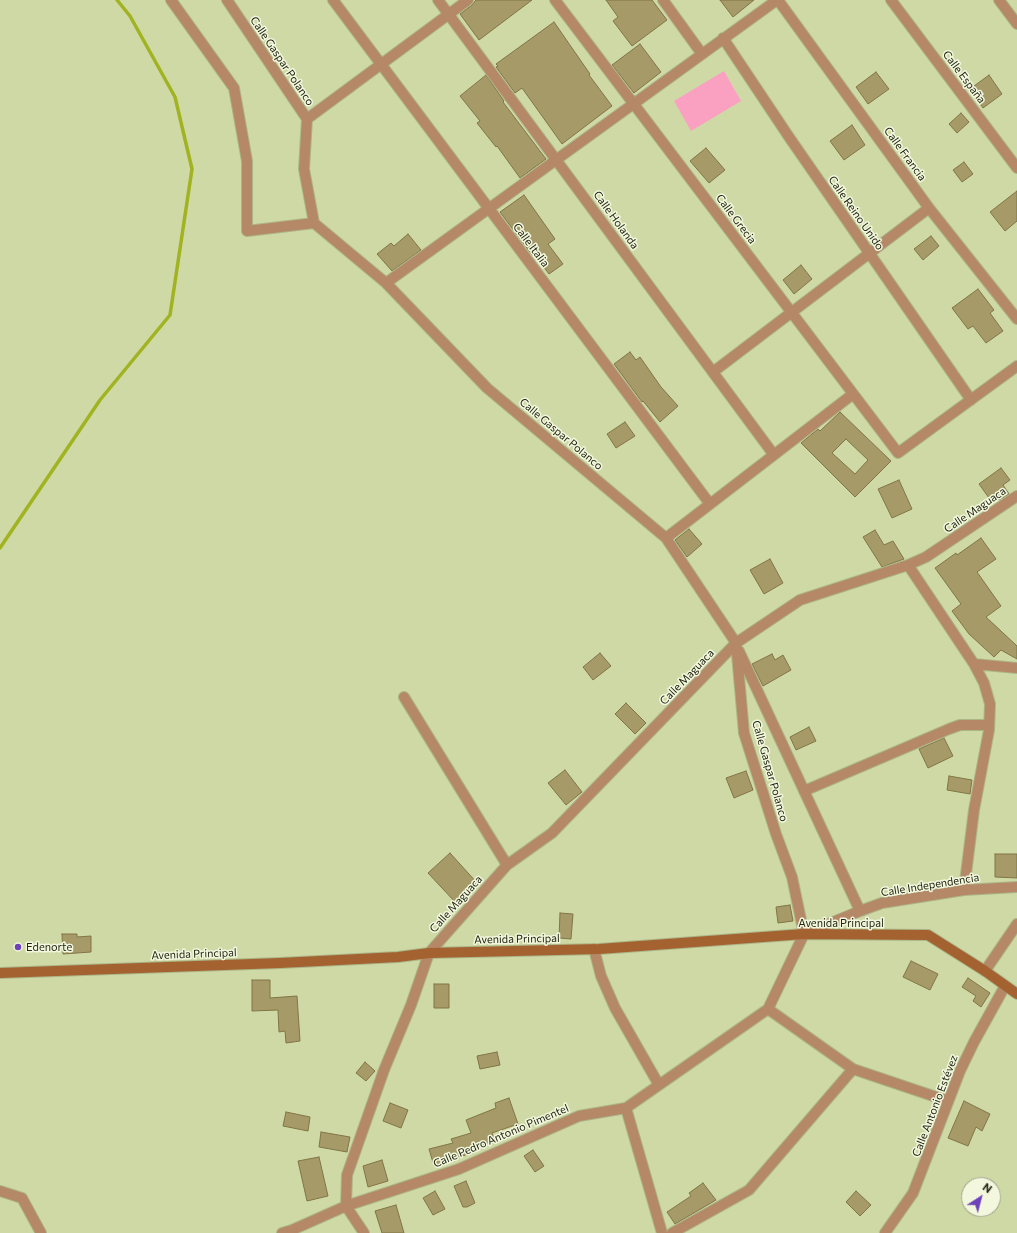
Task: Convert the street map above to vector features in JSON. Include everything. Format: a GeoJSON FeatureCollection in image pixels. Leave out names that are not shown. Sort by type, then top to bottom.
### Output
{"type":"FeatureCollection","features":[{"type":"Feature","properties":{"kind":"main road","name":"Avenida Principal"},"geometry":{"type":"LineString","coordinates":[[0,973],[280,963],[398,957],[429,953],[594,949],[804,934],[928,935],[985,971],[1017,994]]}},
{"type":"Feature","properties":{"kind":"street"},"geometry":{"type":"LineString","coordinates":[[171,0],[234,88],[247,161],[247,231],[314,223]]}},
{"type":"Feature","properties":{"kind":"street","name":"Calle Gaspar Polanco"},"geometry":{"type":"LineString","coordinates":[[227,0],[307,119],[304,170],[314,223],[386,284],[487,388],[666,538],[736,644],[744,733],[776,834],[792,877],[804,934]]}},
{"type":"Feature","properties":{"kind":"street","name":"Calle Italia"},"geometry":{"type":"LineString","coordinates":[[333,0],[710,504]]}},
{"type":"Feature","properties":{"kind":"street","name":"Calle Holanda"},"geometry":{"type":"LineString","coordinates":[[438,0],[774,455]]}},
{"type":"Feature","properties":{"kind":"street"},"geometry":{"type":"LineString","coordinates":[[307,119],[468,0]]}},
{"type":"Feature","properties":{"kind":"street","name":"Calle Grecia"},"geometry":{"type":"LineString","coordinates":[[555,0],[898,453],[971,400]]}},
{"type":"Feature","properties":{"kind":"street"},"geometry":{"type":"LineString","coordinates":[[663,0],[702,54]]}},
{"type":"Feature","properties":{"kind":"street"},"geometry":{"type":"LineString","coordinates":[[386,284],[633,103],[777,0]]}},
{"type":"Feature","properties":{"kind":"street","name":"Calle Francia"},"geometry":{"type":"LineString","coordinates":[[777,0],[929,208],[1017,320]]}},
{"type":"Feature","properties":{"kind":"street","name":"Calle España"},"geometry":{"type":"LineString","coordinates":[[891,0],[1017,168]]}},
{"type":"Feature","properties":{"kind":"street"},"geometry":{"type":"LineString","coordinates":[[999,0],[1017,24]]}},
{"type":"Feature","properties":{"kind":"street","name":"Calle Reino Unido"},"geometry":{"type":"LineString","coordinates":[[724,38],[793,143],[971,400]]}},
{"type":"Feature","properties":{"kind":"street"},"geometry":{"type":"LineString","coordinates":[[713,372],[929,208]]}},
{"type":"Feature","properties":{"kind":"street"},"geometry":{"type":"LineString","coordinates":[[971,400],[1017,366]]}},
{"type":"Feature","properties":{"kind":"street"},"geometry":{"type":"LineString","coordinates":[[666,538],[853,394]]}},
{"type":"Feature","properties":{"kind":"street","name":"Calle Maguaca"},"geometry":{"type":"LineString","coordinates":[[429,953],[507,865],[552,833],[736,644],[800,600],[908,565],[926,557],[1017,496]]}},
{"type":"Feature","properties":{"kind":"street"},"geometry":{"type":"LineString","coordinates":[[908,565],[974,664],[984,683],[990,704],[989,725],[974,810],[964,890]]}},
{"type":"Feature","properties":{"kind":"street"},"geometry":{"type":"LineString","coordinates":[[736,644],[860,911]]}},
{"type":"Feature","properties":{"kind":"street"},"geometry":{"type":"LineString","coordinates":[[974,664],[1017,668]]}},
{"type":"Feature","properties":{"kind":"street"},"geometry":{"type":"LineString","coordinates":[[404,697],[507,865]]}},
{"type":"Feature","properties":{"kind":"street"},"geometry":{"type":"LineString","coordinates":[[804,791],[960,725],[989,725]]}},
{"type":"Feature","properties":{"kind":"street","name":"Calle Independencia"},"geometry":{"type":"LineString","coordinates":[[804,934],[882,903],[964,890],[1017,887]]}},
{"type":"Feature","properties":{"kind":"street"},"geometry":{"type":"LineString","coordinates":[[985,971],[1017,924]]}},
{"type":"Feature","properties":{"kind":"street","name":"Calle Pedro Antonio Pimentel"},"geometry":{"type":"LineString","coordinates":[[282,1233],[294,1232],[346,1206],[459,1169],[578,1116],[626,1108],[768,1008],[804,934]]}},
{"type":"Feature","properties":{"kind":"street"},"geometry":{"type":"LineString","coordinates":[[594,949],[601,976],[615,1008],[659,1085]]}},
{"type":"Feature","properties":{"kind":"street"},"geometry":{"type":"LineString","coordinates":[[364,1233],[346,1206],[347,1175],[384,1070],[429,953]]}},
{"type":"Feature","properties":{"kind":"street","name":"Calle Antonio Estévez"},"geometry":{"type":"LineString","coordinates":[[885,1233],[913,1193],[960,1070],[1006,986]]}},
{"type":"Feature","properties":{"kind":"street"},"geometry":{"type":"LineString","coordinates":[[768,1008],[853,1069],[948,1101]]}},
{"type":"Feature","properties":{"kind":"street"},"geometry":{"type":"LineString","coordinates":[[672,1233],[749,1190],[853,1069]]}},
{"type":"Feature","properties":{"kind":"street"},"geometry":{"type":"LineString","coordinates":[[626,1108],[662,1233]]}},
{"type":"Feature","properties":{"kind":"street"},"geometry":{"type":"LineString","coordinates":[[0,1191],[22,1198],[41,1233]]}},
{"type":"Feature","properties":{"kind":"shaded area"},"geometry":{"type":"Polygon","coordinates":[[[724,71],[741,101],[691,131],[674,101],[724,71]]]}},
{"type":"Feature","properties":{"kind":"building"},"geometry":{"type":"Polygon","coordinates":[[[476,0],[532,0],[479,40],[460,14],[476,0]]]}},
{"type":"Feature","properties":{"kind":"building"},"geometry":{"type":"Polygon","coordinates":[[[606,0],[652,0],[667,20],[632,46],[613,21],[618,17],[606,0]]]}},
{"type":"Feature","properties":{"kind":"building"},"geometry":{"type":"Polygon","coordinates":[[[720,0],[754,0],[733,17],[720,0]]]}},
{"type":"Feature","properties":{"kind":"building"},"geometry":{"type":"Polygon","coordinates":[[[554,22],[590,74],[589,75],[612,106],[562,144],[522,88],[515,93],[496,67],[498,66],[496,64],[554,22]]]}},
{"type":"Feature","properties":{"kind":"building"},"geometry":{"type":"Polygon","coordinates":[[[640,44],[661,72],[634,93],[612,65],[640,44]]]}},
{"type":"Feature","properties":{"kind":"building"},"geometry":{"type":"Polygon","coordinates":[[[876,72],[889,89],[868,104],[856,87],[876,72]]]}},
{"type":"Feature","properties":{"kind":"building"},"geometry":{"type":"Polygon","coordinates":[[[486,75],[504,101],[503,102],[546,159],[520,178],[497,146],[496,147],[477,123],[480,121],[460,96],[486,75]]]}},
{"type":"Feature","properties":{"kind":"building"},"geometry":{"type":"Polygon","coordinates":[[[989,75],[1002,94],[983,108],[970,89],[989,75]]]}},
{"type":"Feature","properties":{"kind":"building"},"geometry":{"type":"Polygon","coordinates":[[[961,113],[969,122],[957,133],[949,124],[961,113]]]}},
{"type":"Feature","properties":{"kind":"building"},"geometry":{"type":"Polygon","coordinates":[[[852,125],[865,145],[844,160],[830,141],[852,125]]]}},
{"type":"Feature","properties":{"kind":"building"},"geometry":{"type":"Polygon","coordinates":[[[706,148],[725,170],[709,183],[690,161],[706,148]]]}},
{"type":"Feature","properties":{"kind":"building"},"geometry":{"type":"Polygon","coordinates":[[[964,162],[973,174],[962,182],[953,170],[964,162]]]}},
{"type":"Feature","properties":{"kind":"building"},"geometry":{"type":"Polygon","coordinates":[[[1017,191],[1017,221],[1005,231],[990,212],[1017,191]]]}},
{"type":"Feature","properties":{"kind":"building"},"geometry":{"type":"Polygon","coordinates":[[[524,195],[555,239],[548,244],[563,264],[549,274],[534,254],[532,255],[500,212],[524,195]]]}},
{"type":"Feature","properties":{"kind":"building"},"geometry":{"type":"Polygon","coordinates":[[[408,234],[421,250],[392,271],[377,254],[391,243],[394,246],[408,234]]]}},
{"type":"Feature","properties":{"kind":"building"},"geometry":{"type":"Polygon","coordinates":[[[931,236],[939,246],[923,260],[914,249],[931,236]]]}},
{"type":"Feature","properties":{"kind":"building"},"geometry":{"type":"Polygon","coordinates":[[[801,265],[812,279],[794,294],[783,280],[801,265]]]}},
{"type":"Feature","properties":{"kind":"building"},"geometry":{"type":"Polygon","coordinates":[[[978,289],[994,310],[990,313],[1003,331],[986,343],[973,326],[968,329],[952,308],[978,289]]]}},
{"type":"Feature","properties":{"kind":"building"},"geometry":{"type":"Polygon","coordinates":[[[630,352],[636,360],[640,357],[661,387],[678,406],[660,422],[643,401],[642,402],[614,364],[630,352]]]}},
{"type":"Feature","properties":{"kind":"building"},"geometry":{"type":"Polygon","coordinates":[[[840,412],[891,461],[855,497],[801,443],[818,429],[820,431],[840,412]],[[846,439],[832,453],[855,474],[868,460],[846,439]]]}},
{"type":"Feature","properties":{"kind":"building"},"geometry":{"type":"Polygon","coordinates":[[[625,422],[635,436],[616,448],[607,434],[625,422]]]}},
{"type":"Feature","properties":{"kind":"building"},"geometry":{"type":"Polygon","coordinates":[[[1001,468],[1010,480],[1003,485],[1009,494],[999,500],[995,494],[989,498],[979,484],[1001,468]]]}},
{"type":"Feature","properties":{"kind":"building"},"geometry":{"type":"Polygon","coordinates":[[[899,480],[912,509],[892,518],[878,489],[899,480]]]}},
{"type":"Feature","properties":{"kind":"building"},"geometry":{"type":"Polygon","coordinates":[[[689,529],[702,544],[687,557],[675,540],[689,529]]]}},
{"type":"Feature","properties":{"kind":"building"},"geometry":{"type":"Polygon","coordinates":[[[875,530],[884,545],[893,541],[904,559],[882,567],[863,537],[875,530]]]}},
{"type":"Feature","properties":{"kind":"building"},"geometry":{"type":"Polygon","coordinates":[[[981,538],[996,559],[977,572],[1001,606],[986,617],[1017,646],[1017,659],[1001,650],[994,657],[969,634],[952,611],[961,604],[935,568],[981,538]]]}},
{"type":"Feature","properties":{"kind":"building"},"geometry":{"type":"Polygon","coordinates":[[[770,559],[783,583],[764,594],[750,570],[770,559]]]}},
{"type":"Feature","properties":{"kind":"building"},"geometry":{"type":"Polygon","coordinates":[[[600,653],[611,666],[593,680],[583,667],[600,653]]]}},
{"type":"Feature","properties":{"kind":"building"},"geometry":{"type":"Polygon","coordinates":[[[772,654],[775,660],[783,655],[791,670],[763,686],[752,664],[772,654]]]}},
{"type":"Feature","properties":{"kind":"building"},"geometry":{"type":"Polygon","coordinates":[[[626,703],[646,723],[635,734],[615,714],[626,703]]]}},
{"type":"Feature","properties":{"kind":"building"},"geometry":{"type":"Polygon","coordinates":[[[809,727],[816,741],[796,750],[790,737],[809,727]]]}},
{"type":"Feature","properties":{"kind":"building"},"geometry":{"type":"Polygon","coordinates":[[[944,738],[953,756],[928,768],[919,749],[944,738]]]}},
{"type":"Feature","properties":{"kind":"building"},"geometry":{"type":"Polygon","coordinates":[[[565,770],[582,792],[566,805],[548,783],[565,770]]]}},
{"type":"Feature","properties":{"kind":"building"},"geometry":{"type":"Polygon","coordinates":[[[746,771],[753,790],[734,798],[726,778],[746,771]]]}},
{"type":"Feature","properties":{"kind":"building"},"geometry":{"type":"Polygon","coordinates":[[[949,776],[972,780],[970,794],[947,790],[949,776]]]}},
{"type":"Feature","properties":{"kind":"building"},"geometry":{"type":"Polygon","coordinates":[[[450,853],[478,884],[456,903],[428,873],[450,853]]]}},
{"type":"Feature","properties":{"kind":"building"},"geometry":{"type":"Polygon","coordinates":[[[995,854],[1017,854],[1017,878],[995,877],[995,854]]]}},
{"type":"Feature","properties":{"kind":"building"},"geometry":{"type":"Polygon","coordinates":[[[790,905],[793,921],[778,923],[776,907],[790,905]]]}},
{"type":"Feature","properties":{"kind":"building"},"geometry":{"type":"Polygon","coordinates":[[[560,913],[573,914],[571,939],[559,938],[560,913]]]}},
{"type":"Feature","properties":{"kind":"building"},"geometry":{"type":"Polygon","coordinates":[[[62,934],[77,934],[77,937],[91,936],[91,952],[63,954],[62,934]]]}},
{"type":"Feature","properties":{"kind":"building"},"geometry":{"type":"Polygon","coordinates":[[[911,961],[938,974],[930,990],[903,977],[911,961]]]}},
{"type":"Feature","properties":{"kind":"building"},"geometry":{"type":"Polygon","coordinates":[[[968,978],[990,993],[981,1007],[973,1001],[976,996],[962,987],[968,978]]]}},
{"type":"Feature","properties":{"kind":"building"},"geometry":{"type":"Polygon","coordinates":[[[252,980],[270,980],[270,998],[297,996],[300,1041],[286,1043],[285,1031],[279,1032],[278,1010],[252,1011],[252,980]]]}},
{"type":"Feature","properties":{"kind":"building"},"geometry":{"type":"Polygon","coordinates":[[[434,984],[449,984],[449,1008],[434,1008],[434,984]]]}},
{"type":"Feature","properties":{"kind":"building"},"geometry":{"type":"Polygon","coordinates":[[[497,1052],[500,1065],[480,1069],[477,1056],[497,1052]]]}},
{"type":"Feature","properties":{"kind":"building"},"geometry":{"type":"Polygon","coordinates":[[[365,1062],[375,1071],[366,1081],[356,1073],[365,1062]]]}},
{"type":"Feature","properties":{"kind":"building"},"geometry":{"type":"Polygon","coordinates":[[[509,1098],[518,1124],[492,1133],[495,1140],[473,1149],[474,1152],[451,1160],[451,1162],[434,1166],[429,1149],[453,1143],[451,1139],[471,1133],[466,1120],[496,1108],[495,1103],[509,1098]]]}},
{"type":"Feature","properties":{"kind":"building"},"geometry":{"type":"Polygon","coordinates":[[[964,1101],[990,1114],[982,1131],[976,1127],[968,1146],[948,1138],[964,1101]]]}},
{"type":"Feature","properties":{"kind":"building"},"geometry":{"type":"Polygon","coordinates":[[[390,1103],[408,1110],[401,1128],[383,1121],[390,1103]]]}},
{"type":"Feature","properties":{"kind":"building"},"geometry":{"type":"Polygon","coordinates":[[[286,1112],[310,1117],[308,1131],[283,1126],[286,1112]]]}},
{"type":"Feature","properties":{"kind":"building"},"geometry":{"type":"Polygon","coordinates":[[[321,1132],[350,1137],[347,1152],[319,1147],[321,1132]]]}},
{"type":"Feature","properties":{"kind":"building"},"geometry":{"type":"Polygon","coordinates":[[[533,1150],[544,1166],[535,1172],[524,1156],[533,1150]]]}},
{"type":"Feature","properties":{"kind":"building"},"geometry":{"type":"Polygon","coordinates":[[[319,1157],[328,1196],[307,1201],[298,1161],[319,1157]]]}},
{"type":"Feature","properties":{"kind":"building"},"geometry":{"type":"Polygon","coordinates":[[[382,1160],[388,1181],[368,1187],[363,1166],[382,1160]]]}},
{"type":"Feature","properties":{"kind":"building"},"geometry":{"type":"Polygon","coordinates":[[[466,1181],[475,1203],[467,1207],[463,1207],[454,1186],[466,1181]]]}},
{"type":"Feature","properties":{"kind":"building"},"geometry":{"type":"Polygon","coordinates":[[[703,1183],[716,1200],[675,1224],[667,1212],[691,1196],[689,1193],[703,1183]]]}},
{"type":"Feature","properties":{"kind":"building"},"geometry":{"type":"Polygon","coordinates":[[[435,1191],[445,1209],[433,1215],[423,1198],[435,1191]]]}},
{"type":"Feature","properties":{"kind":"building"},"geometry":{"type":"Polygon","coordinates":[[[856,1191],[871,1205],[860,1216],[846,1202],[856,1191]]]}},
{"type":"Feature","properties":{"kind":"building"},"geometry":{"type":"Polygon","coordinates":[[[396,1205],[404,1233],[382,1233],[375,1211],[396,1205]]]}},
{"type":"Feature","properties":{"kind":"waterway"},"geometry":{"type":"LineString","coordinates":[[0,548],[100,400],[170,315],[192,169],[175,97],[130,16],[117,0]]}},
{"type":"Feature","properties":{"kind":"place","name":"Edenorte"},"geometry":{"type":"Point","coordinates":[18,947]}}]}
